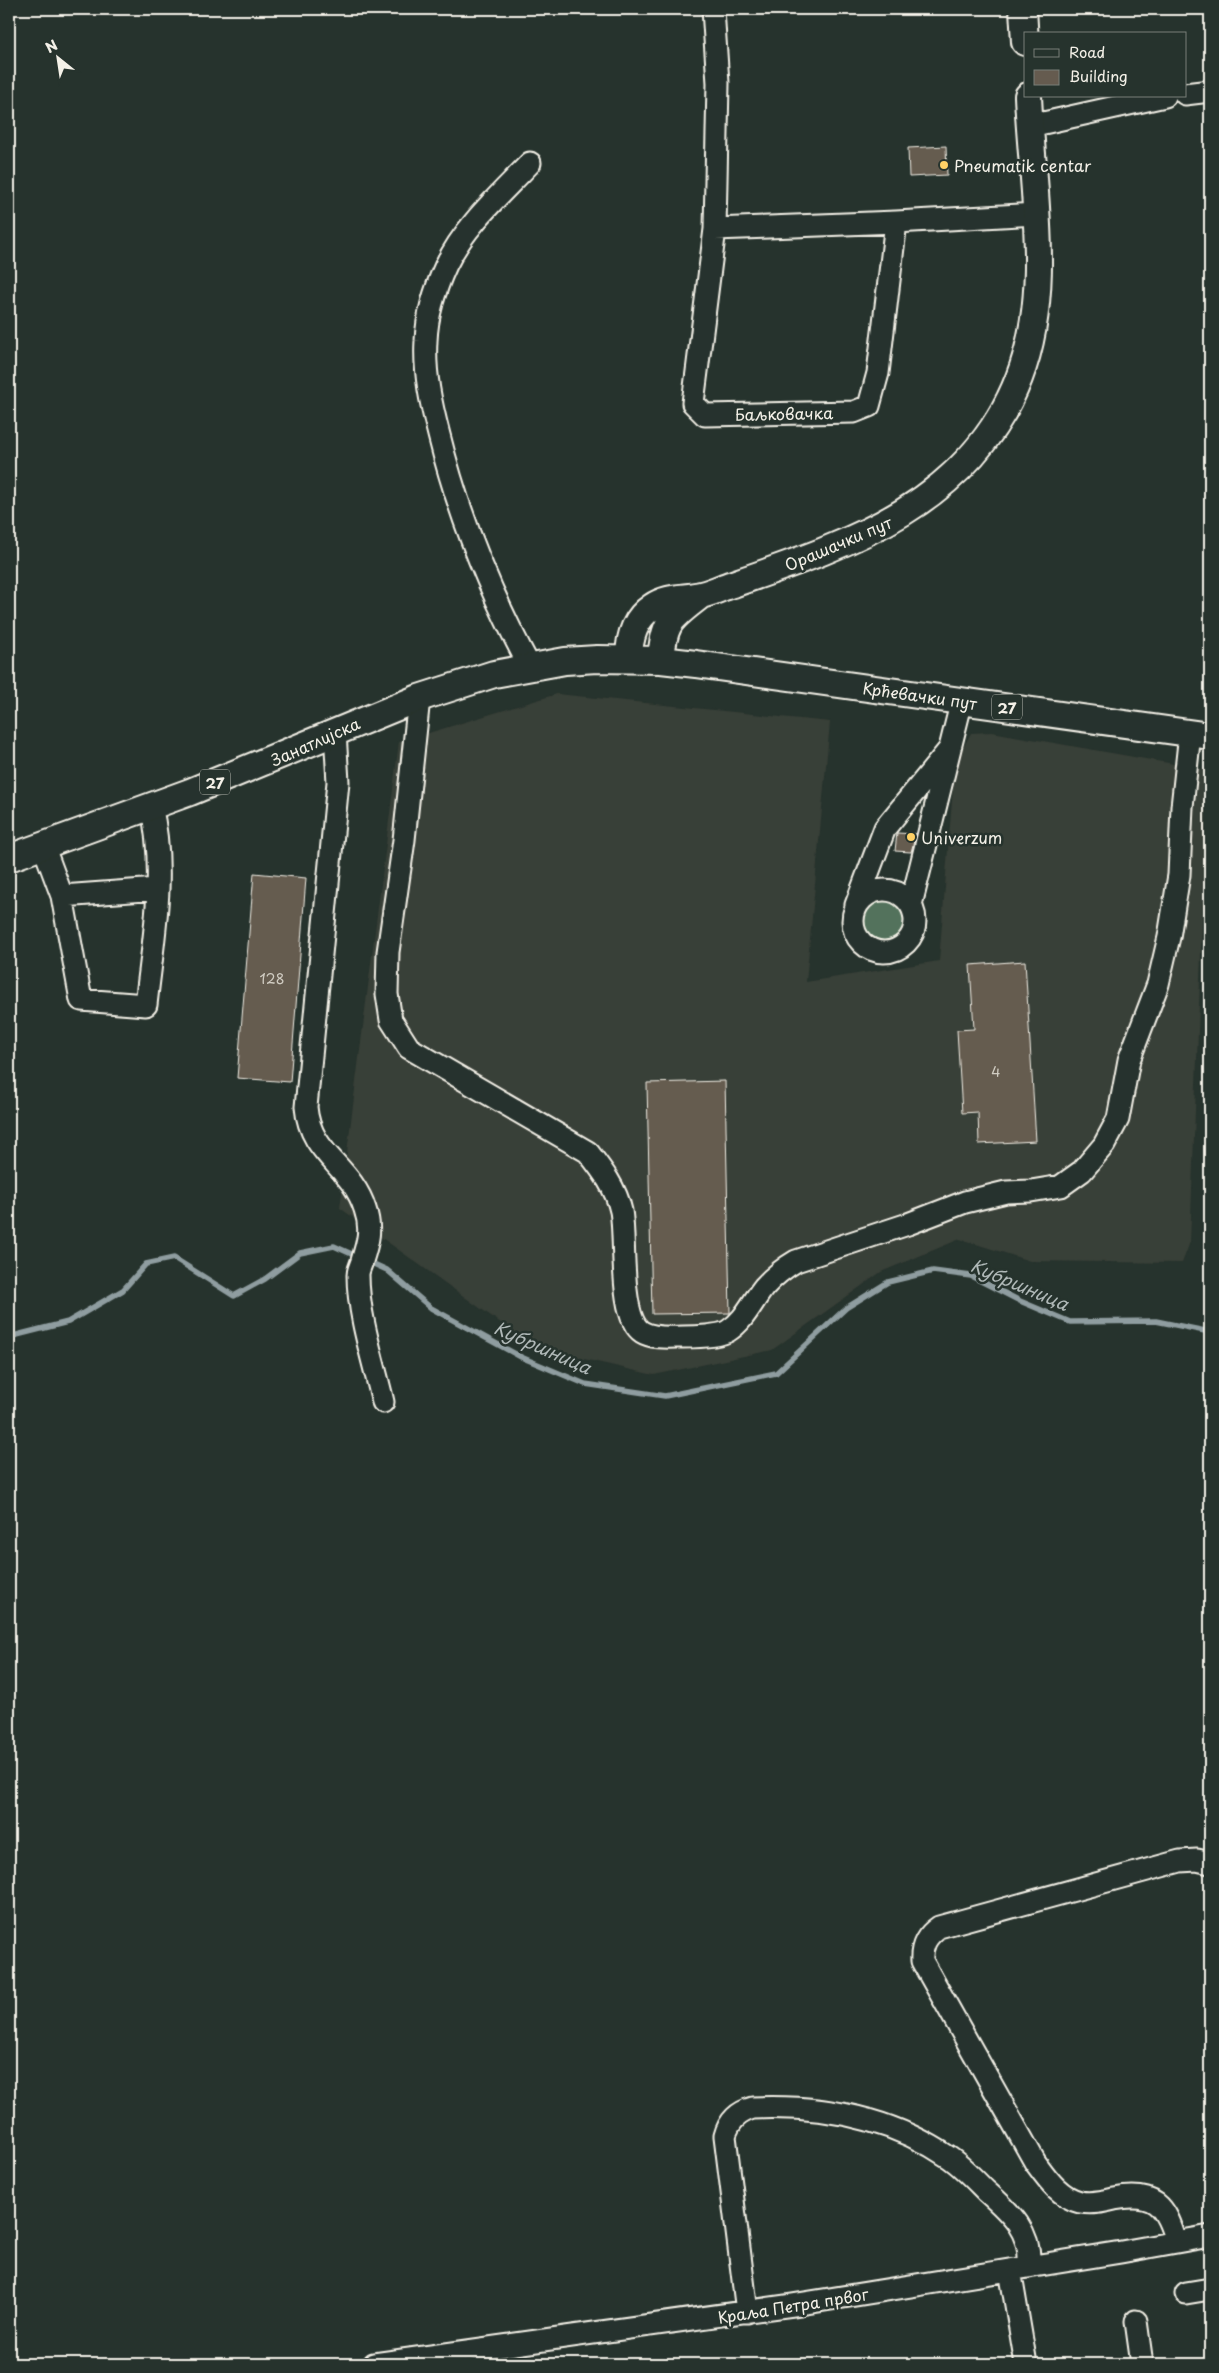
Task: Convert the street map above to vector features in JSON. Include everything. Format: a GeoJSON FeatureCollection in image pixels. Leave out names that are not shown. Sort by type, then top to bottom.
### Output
{"type":"FeatureCollection","features":[{"type":"Feature","properties":{"kind":"main road"},"geometry":{"type":"LineString","coordinates":[[1023,9],[1024,32]]}},
{"type":"Feature","properties":{"kind":"main road","name":"Орашачки пут"},"geometry":{"type":"LineString","coordinates":[[700,595],[839,545],[886,524],[936,490],[973,454],[1005,408],[1019,376],[1029,346],[1037,273],[1036,214],[1028,98]]}},
{"type":"Feature","properties":{"kind":"main road"},"geometry":{"type":"LineString","coordinates":[[629,659],[629,642],[635,626],[643,614],[665,600],[700,595]]}},
{"type":"Feature","properties":{"kind":"main road"},"geometry":{"type":"LineString","coordinates":[[661,660],[664,631],[673,617],[700,595]]}},
{"type":"Feature","properties":{"kind":"main road","name":"Занатлијска"},"geometry":{"type":"LineString","coordinates":[[9,858],[280,756],[419,698],[494,674],[530,667],[565,661],[629,659]]}},
{"type":"Feature","properties":{"kind":"main road","name":"Крћевачки пут"},"geometry":{"type":"LineString","coordinates":[[629,659],[661,660],[1200,734]]}},
{"type":"Feature","properties":{"kind":"street","name":"Баљковачка"},"geometry":{"type":"LineString","coordinates":[[713,9],[718,83],[715,229],[692,403],[705,415],[854,412],[868,406],[878,373],[896,222]]}},
{"type":"Feature","properties":{"kind":"street"},"geometry":{"type":"LineString","coordinates":[[1186,94],[1210,91]]}},
{"type":"Feature","properties":{"kind":"street"},"geometry":{"type":"LineString","coordinates":[[1030,126],[1156,98]]}},
{"type":"Feature","properties":{"kind":"street"},"geometry":{"type":"LineString","coordinates":[[530,163],[472,225],[447,263],[432,302],[426,350],[427,379],[458,503],[490,587],[530,667]]}},
{"type":"Feature","properties":{"kind":"street"},"geometry":{"type":"LineString","coordinates":[[715,229],[1036,214]]}},
{"type":"Feature","properties":{"kind":"street"},"geometry":{"type":"LineString","coordinates":[[419,698],[404,840],[388,952],[386,994],[391,1020],[409,1048],[588,1152],[608,1179],[620,1210],[628,1305],[633,1321],[642,1332],[663,1337],[692,1337],[727,1332],[746,1315],[764,1288],[782,1268],[796,1261],[899,1227],[965,1202],[1006,1192],[1031,1191],[1062,1186],[1082,1171],[1104,1145],[1118,1119],[1129,1060],[1158,984],[1169,937],[1179,875],[1182,807],[1200,734]]}},
{"type":"Feature","properties":{"kind":"street"},"geometry":{"type":"LineString","coordinates":[[951,748],[885,828],[856,906],[853,921],[856,937],[871,950],[891,952],[907,942],[915,924],[911,905],[951,748],[962,700]]}},
{"type":"Feature","properties":{"kind":"street"},"geometry":{"type":"LineString","coordinates":[[335,732],[338,782],[306,1107],[310,1127],[319,1146],[346,1173],[361,1197],[369,1223],[370,1236],[358,1274],[364,1318],[383,1402]]}},
{"type":"Feature","properties":{"kind":"street"},"geometry":{"type":"LineString","coordinates":[[43,845],[62,896],[81,1000],[146,1005],[158,889],[157,830],[151,806]]}},
{"type":"Feature","properties":{"kind":"street"},"geometry":{"type":"LineString","coordinates":[[62,896],[158,889]]}},
{"type":"Feature","properties":{"kind":"street"},"geometry":{"type":"LineString","coordinates":[[856,906],[863,897],[873,892],[884,890],[894,891],[904,897],[911,905]]}},
{"type":"Feature","properties":{"kind":"street"},"geometry":{"type":"LineString","coordinates":[[1176,2242],[1171,2222],[1162,2207],[1146,2198],[1127,2197],[1095,2203],[1078,2202],[1054,2187],[1035,2162],[922,1961],[922,1953],[927,1938],[939,1927],[1180,1862],[1197,1860],[1210,1863]]}},
{"type":"Feature","properties":{"kind":"street"},"geometry":{"type":"LineString","coordinates":[[747,2312],[725,2136],[731,2121],[744,2110],[753,2108],[836,2111],[882,2124],[928,2145],[951,2159],[1018,2221],[1027,2240],[1019,2269],[1026,2364]]}},
{"type":"Feature","properties":{"kind":"street","name":"Краља Петра првог"},"geometry":{"type":"LineString","coordinates":[[374,2364],[747,2312],[1019,2269],[1210,2236]]}},
{"type":"Feature","properties":{"kind":"street"},"geometry":{"type":"LineString","coordinates":[[1186,2293],[1210,2289]]}},
{"type":"Feature","properties":{"kind":"street"},"geometry":{"type":"LineString","coordinates":[[1136,2321],[1142,2364]]}},
{"type":"Feature","properties":{"kind":"shaded area"},"geometry":{"type":"Polygon","coordinates":[[[557,694],[830,722],[806,982],[939,961],[955,763],[971,733],[992,732],[1208,770],[1190,1242],[1182,1263],[1030,1261],[960,1239],[881,1272],[772,1350],[654,1375],[536,1348],[340,1208],[399,742],[557,694]]]}},
{"type":"Feature","properties":{"kind":"green space"},"geometry":{"type":"Polygon","coordinates":[[[883,901],[898,907],[904,922],[898,937],[883,943],[868,937],[862,922],[868,907],[883,901]]]}},
{"type":"Feature","properties":{"kind":"building"},"geometry":{"type":"Polygon","coordinates":[[[946,146],[947,175],[909,177],[908,148],[946,146]]]}},
{"type":"Feature","properties":{"kind":"building"},"geometry":{"type":"Polygon","coordinates":[[[897,833],[916,834],[911,852],[895,851],[897,833]]]}},
{"type":"Feature","properties":{"kind":"building"},"geometry":{"type":"Polygon","coordinates":[[[254,873],[306,878],[290,1082],[237,1078],[254,873]]]}},
{"type":"Feature","properties":{"kind":"building"},"geometry":{"type":"Polygon","coordinates":[[[1025,961],[1036,1141],[979,1144],[978,1112],[962,1113],[957,1030],[974,1029],[970,965],[1025,961]]]}},
{"type":"Feature","properties":{"kind":"building"},"geometry":{"type":"Polygon","coordinates":[[[725,1081],[730,1313],[652,1314],[647,1083],[725,1081]]]}},
{"type":"Feature","properties":{"kind":"waterway","name":"Кубршница"},"geometry":{"type":"LineString","coordinates":[[9,1337],[68,1322],[123,1290],[146,1264],[174,1258],[234,1296],[265,1279],[300,1253],[334,1246],[387,1270],[431,1308],[521,1357],[585,1384],[665,1396],[776,1373],[846,1308],[888,1282],[933,1271],[971,1276],[1020,1301],[1070,1322],[1156,1321],[1210,1332]]}},
{"type":"Feature","properties":{"kind":"place","name":"Pneumatik centar"},"geometry":{"type":"Point","coordinates":[944,165]}},
{"type":"Feature","properties":{"kind":"place","name":"Univerzum"},"geometry":{"type":"Point","coordinates":[911,837]}}]}
